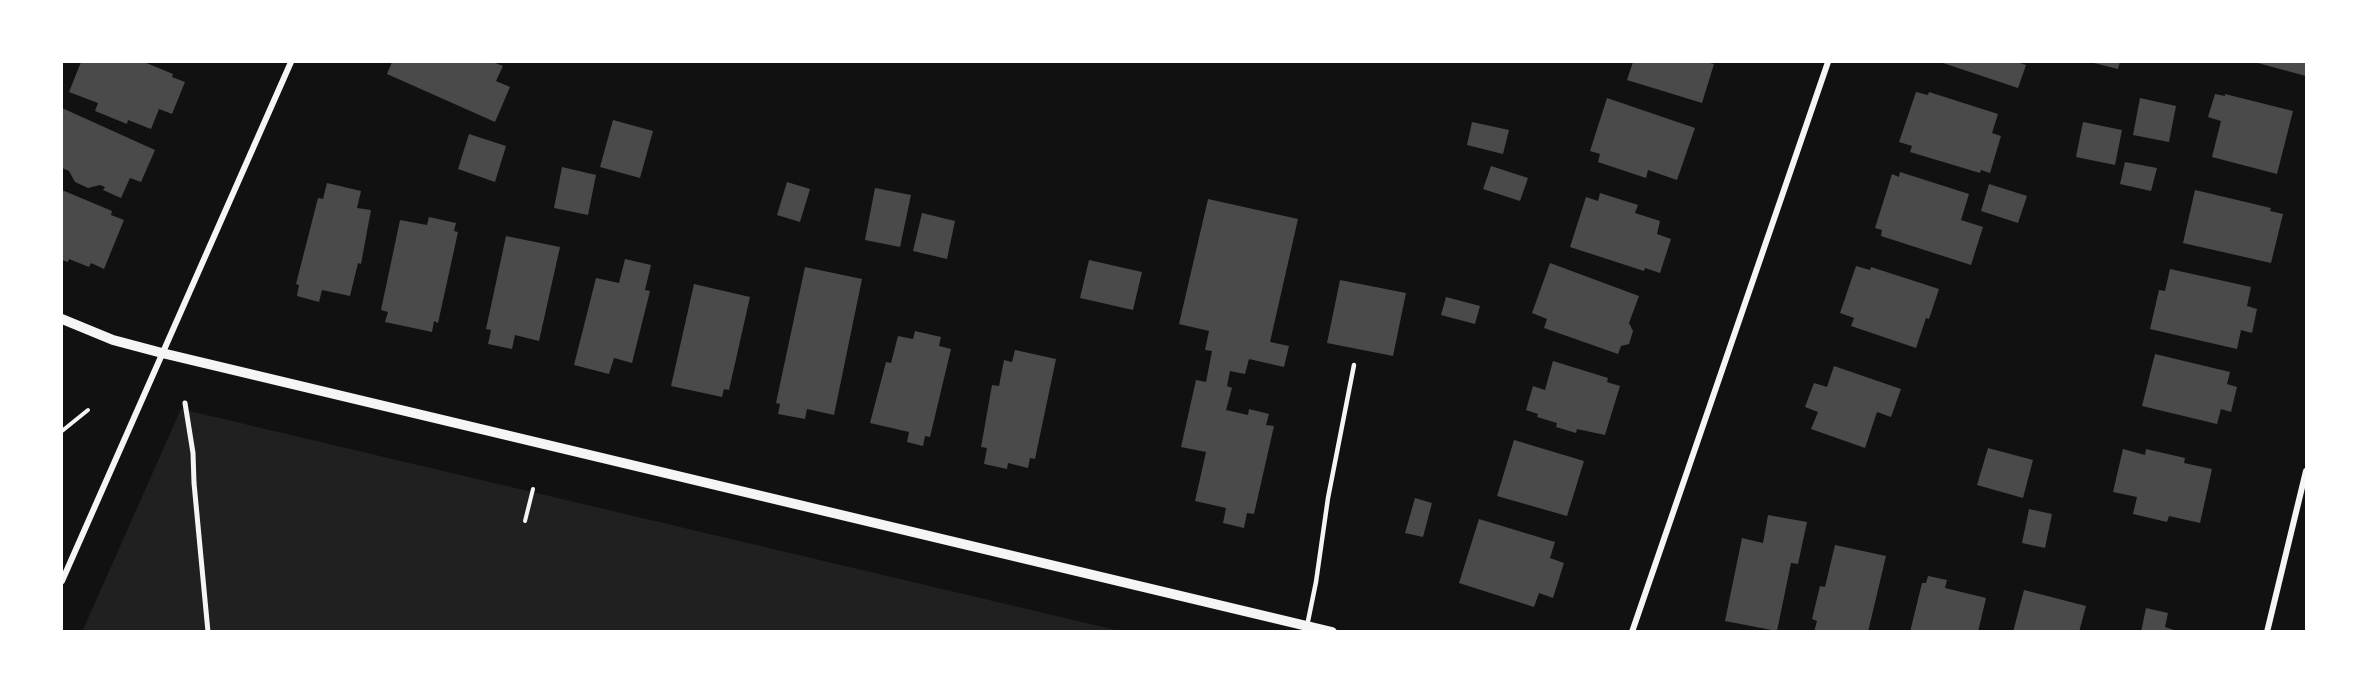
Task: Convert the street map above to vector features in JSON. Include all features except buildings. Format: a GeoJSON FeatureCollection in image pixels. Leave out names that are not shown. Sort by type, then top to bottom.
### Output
{"type":"FeatureCollection","features":[{"type":"Feature","properties":{"kind":"street"},"geometry":{"type":"LineString","coordinates":[[62,581],[291,62]]}},
{"type":"Feature","properties":{"kind":"street"},"geometry":{"type":"LineString","coordinates":[[1632,632],[1828,62]]}},
{"type":"Feature","properties":{"kind":"street"},"geometry":{"type":"LineString","coordinates":[[62,319],[113,340],[162,353],[1332,632]]}},
{"type":"Feature","properties":{"kind":"street"},"geometry":{"type":"LineString","coordinates":[[185,403],[193,453],[208,632]]}},
{"type":"Feature","properties":{"kind":"street"},"geometry":{"type":"LineString","coordinates":[[2267,632],[2307,471]]}},
{"type":"Feature","properties":{"kind":"lane"},"geometry":{"type":"LineString","coordinates":[[1307,626],[1328,498],[1354,364]]}},
{"type":"Feature","properties":{"kind":"path"},"geometry":{"type":"LineString","coordinates":[[62,431],[88,410]]}},
{"type":"Feature","properties":{"kind":"path"},"geometry":{"type":"LineString","coordinates":[[525,521],[533,489]]}},
{"type":"Feature","properties":{"kind":"shaded area"},"geometry":{"type":"Polygon","coordinates":[[[181,409],[1120,631],[82,632],[181,409]]]}}]}
